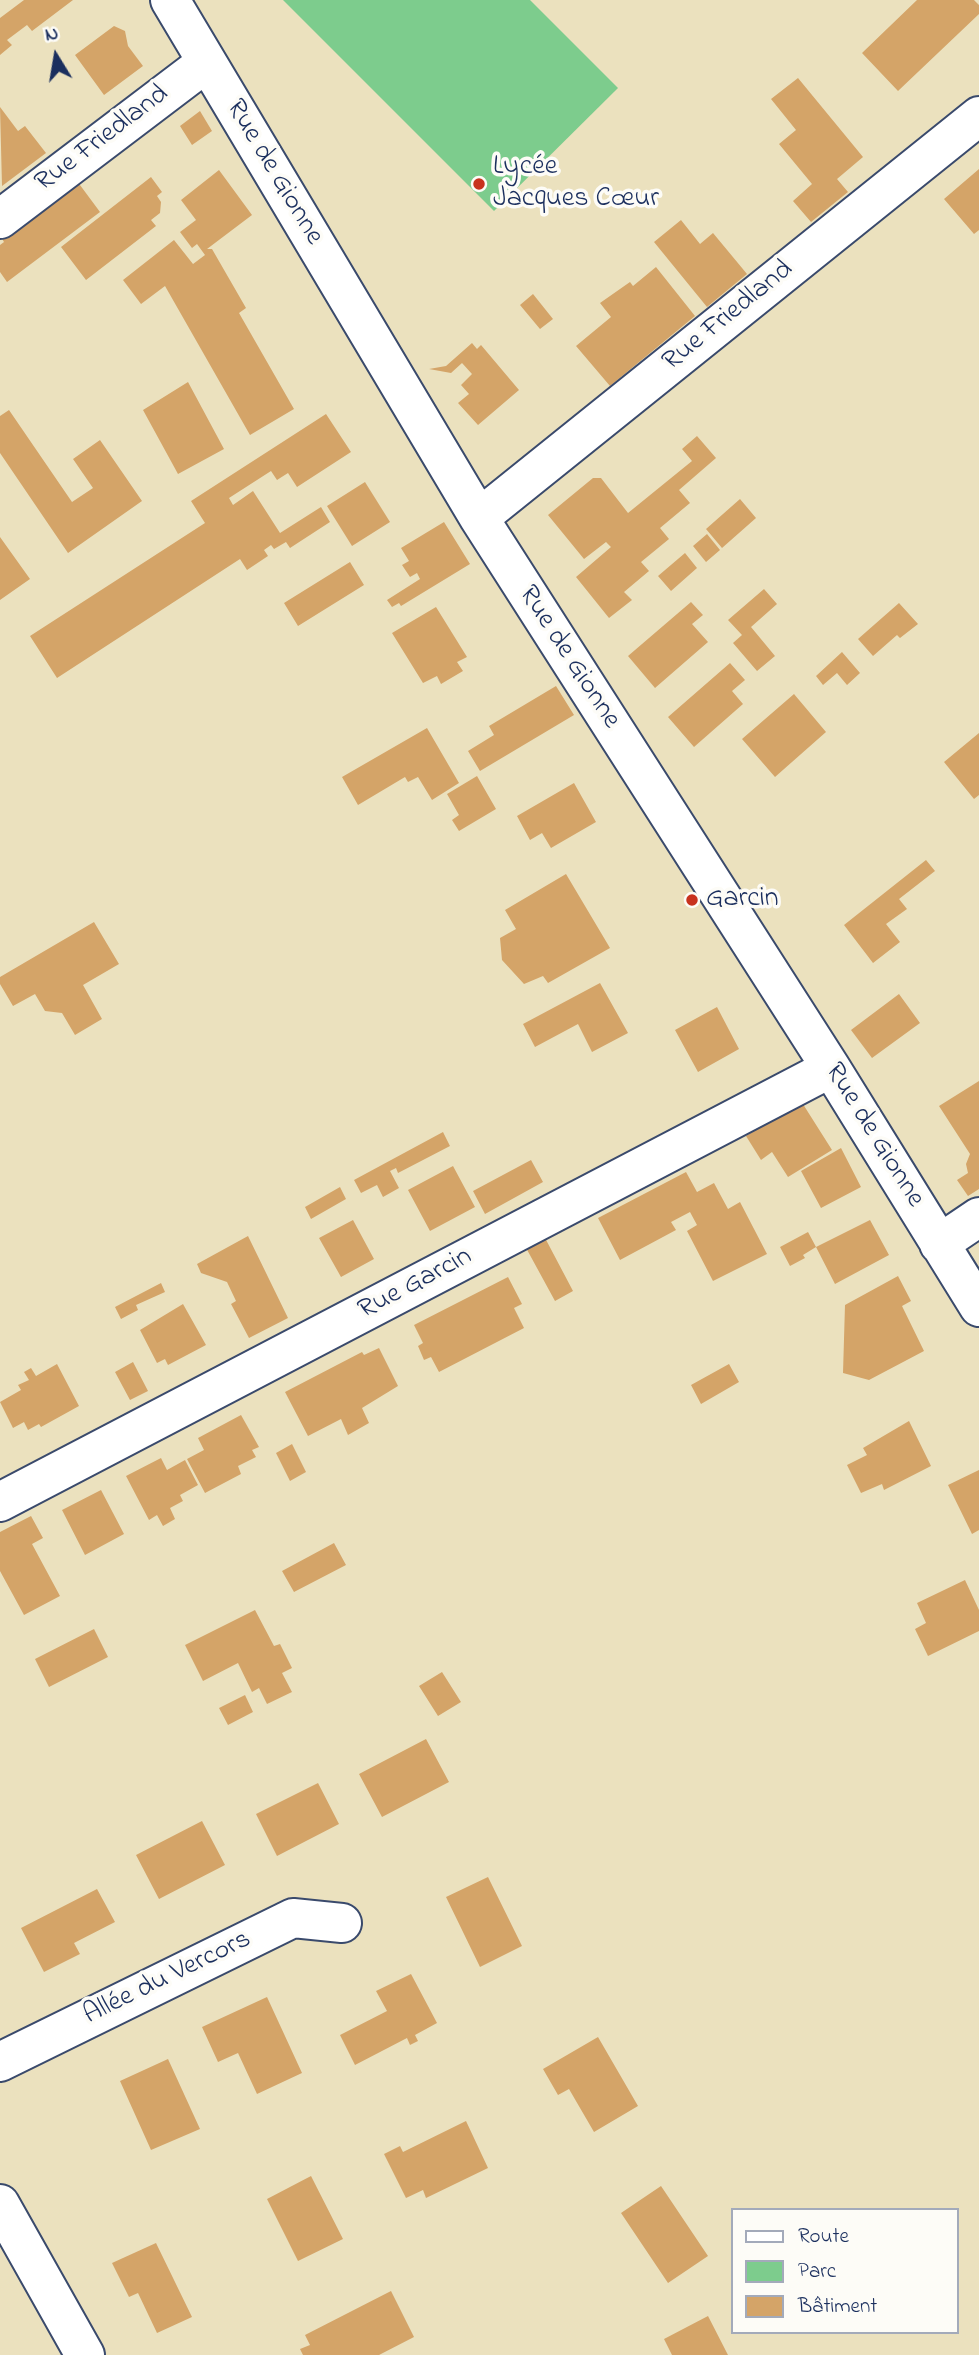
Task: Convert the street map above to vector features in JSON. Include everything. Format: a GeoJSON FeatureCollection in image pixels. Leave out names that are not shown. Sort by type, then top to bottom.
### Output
{"type":"FeatureCollection","features":[{"type":"Feature","properties":{"kind":"street","name":"Rue de Gionne"},"geometry":{"type":"LineString","coordinates":[[170,0],[479,518],[831,1068],[979,1307]]}},
{"type":"Feature","properties":{"kind":"street","name":"Rue Friedland"},"geometry":{"type":"LineString","coordinates":[[0,219],[207,62]]}},
{"type":"Feature","properties":{"kind":"street","name":"Rue Friedland"},"geometry":{"type":"LineString","coordinates":[[479,518],[979,116]]}},
{"type":"Feature","properties":{"kind":"street","name":"Rue Garcin"},"geometry":{"type":"LineString","coordinates":[[0,1503],[831,1068]]}},
{"type":"Feature","properties":{"kind":"street"},"geometry":{"type":"LineString","coordinates":[[939,1244],[979,1217]]}},
{"type":"Feature","properties":{"kind":"street","name":"Allée du Vercors"},"geometry":{"type":"LineString","coordinates":[[0,2062],[293,1918],[342,1923]]}},
{"type":"Feature","properties":{"kind":"street"},"geometry":{"type":"LineString","coordinates":[[0,2204],[85,2355]]}},
{"type":"Feature","properties":{"kind":"green space"},"geometry":{"type":"Polygon","coordinates":[[[283,0],[530,0],[618,88],[494,211],[283,0]]]}},
{"type":"Feature","properties":{"kind":"building"},"geometry":{"type":"Polygon","coordinates":[[[24,0],[73,0],[32,31],[27,25],[7,40],[12,45],[0,55],[0,18],[24,0]]]}},
{"type":"Feature","properties":{"kind":"building"},"geometry":{"type":"Polygon","coordinates":[[[917,0],[974,0],[979,5],[979,14],[898,91],[862,53],[917,0]]]}},
{"type":"Feature","properties":{"kind":"building"},"geometry":{"type":"Polygon","coordinates":[[[114,26],[125,31],[128,46],[143,66],[104,95],[75,55],[114,26]]]}},
{"type":"Feature","properties":{"kind":"building"},"geometry":{"type":"Polygon","coordinates":[[[798,78],[863,157],[837,179],[848,192],[811,222],[793,201],[812,184],[779,144],[796,130],[771,99],[798,78]]]}},
{"type":"Feature","properties":{"kind":"building"},"geometry":{"type":"Polygon","coordinates":[[[0,107],[18,131],[25,126],[46,153],[2,186],[0,107]]]}},
{"type":"Feature","properties":{"kind":"building"},"geometry":{"type":"Polygon","coordinates":[[[200,111],[212,131],[192,145],[180,126],[200,111]]]}},
{"type":"Feature","properties":{"kind":"building"},"geometry":{"type":"Polygon","coordinates":[[[979,169],[979,230],[974,234],[944,199],[979,169]]]}},
{"type":"Feature","properties":{"kind":"building"},"geometry":{"type":"Polygon","coordinates":[[[219,170],[252,215],[207,249],[212,249],[246,308],[239,313],[294,409],[250,435],[165,286],[141,304],[123,280],[174,240],[193,264],[205,255],[197,244],[192,248],[180,232],[196,220],[181,200],[219,170]]]}},
{"type":"Feature","properties":{"kind":"building"},"geometry":{"type":"Polygon","coordinates":[[[151,177],[162,192],[157,196],[161,202],[160,213],[151,220],[156,226],[86,280],[61,247],[151,177]]]}},
{"type":"Feature","properties":{"kind":"building"},"geometry":{"type":"Polygon","coordinates":[[[77,181],[100,212],[7,282],[0,272],[0,245],[4,242],[1,237],[77,181]]]}},
{"type":"Feature","properties":{"kind":"building"},"geometry":{"type":"Polygon","coordinates":[[[681,220],[700,244],[713,233],[747,274],[707,307],[654,242],[681,220]]]}},
{"type":"Feature","properties":{"kind":"building"},"geometry":{"type":"Polygon","coordinates":[[[656,267],[695,316],[610,386],[576,346],[611,317],[600,303],[630,282],[633,286],[656,267]]]}},
{"type":"Feature","properties":{"kind":"building"},"geometry":{"type":"Polygon","coordinates":[[[533,294],[553,319],[540,329],[520,305],[533,294]]]}},
{"type":"Feature","properties":{"kind":"building"},"geometry":{"type":"Polygon","coordinates":[[[472,343],[477,349],[481,345],[519,390],[478,425],[458,403],[469,394],[461,385],[472,374],[462,363],[451,373],[429,369],[446,366],[472,343]]]}},
{"type":"Feature","properties":{"kind":"building"},"geometry":{"type":"Polygon","coordinates":[[[188,382],[224,449],[178,474],[143,410],[188,382]]]}},
{"type":"Feature","properties":{"kind":"building"},"geometry":{"type":"Polygon","coordinates":[[[9,410],[72,502],[93,488],[73,459],[100,440],[142,501],[68,553],[0,453],[0,416],[9,410]]]}},
{"type":"Feature","properties":{"kind":"building"},"geometry":{"type":"Polygon","coordinates":[[[326,414],[351,452],[297,487],[288,473],[277,480],[271,471],[229,498],[233,505],[253,491],[280,533],[321,507],[330,522],[290,548],[286,542],[274,549],[271,545],[264,550],[268,556],[247,570],[240,559],[57,678],[30,636],[205,523],[191,501],[326,414]]]}},
{"type":"Feature","properties":{"kind":"building"},"geometry":{"type":"Polygon","coordinates":[[[697,436],[716,458],[679,490],[690,503],[660,528],[669,539],[641,562],[649,571],[624,592],[632,600],[609,618],[576,577],[611,547],[606,542],[584,559],[548,515],[593,478],[601,478],[628,513],[692,461],[682,449],[697,436]]]}},
{"type":"Feature","properties":{"kind":"building"},"geometry":{"type":"Polygon","coordinates":[[[365,482],[390,522],[352,546],[327,506],[365,482]]]}},
{"type":"Feature","properties":{"kind":"building"},"geometry":{"type":"Polygon","coordinates":[[[740,499],[756,518],[722,548],[706,529],[740,499]]]}},
{"type":"Feature","properties":{"kind":"building"},"geometry":{"type":"Polygon","coordinates":[[[444,522],[470,564],[401,606],[399,603],[392,607],[387,600],[420,579],[417,573],[410,577],[402,565],[409,561],[401,548],[444,522]]]}},
{"type":"Feature","properties":{"kind":"building"},"geometry":{"type":"Polygon","coordinates":[[[707,534],[720,550],[706,562],[693,546],[707,534]]]}},
{"type":"Feature","properties":{"kind":"building"},"geometry":{"type":"Polygon","coordinates":[[[0,537],[30,579],[0,600],[0,537]]]}},
{"type":"Feature","properties":{"kind":"building"},"geometry":{"type":"Polygon","coordinates":[[[685,553],[697,568],[671,591],[658,576],[685,553]]]}},
{"type":"Feature","properties":{"kind":"building"},"geometry":{"type":"Polygon","coordinates":[[[350,562],[364,585],[298,626],[284,603],[350,562]]]}},
{"type":"Feature","properties":{"kind":"building"},"geometry":{"type":"Polygon","coordinates":[[[764,589],[777,604],[751,627],[775,656],[757,671],[733,643],[742,635],[728,620],[764,589]]]}},
{"type":"Feature","properties":{"kind":"building"},"geometry":{"type":"Polygon","coordinates":[[[691,602],[703,615],[692,624],[708,642],[655,688],[628,656],[691,602]]]}},
{"type":"Feature","properties":{"kind":"building"},"geometry":{"type":"Polygon","coordinates":[[[899,603],[918,624],[900,638],[897,635],[873,656],[858,639],[899,603]]]}},
{"type":"Feature","properties":{"kind":"building"},"geometry":{"type":"Polygon","coordinates":[[[436,607],[467,657],[457,662],[463,671],[441,684],[437,676],[423,683],[392,633],[436,607]]]}},
{"type":"Feature","properties":{"kind":"building"},"geometry":{"type":"Polygon","coordinates":[[[842,652],[860,673],[847,685],[837,673],[823,685],[816,676],[842,652]]]}},
{"type":"Feature","properties":{"kind":"building"},"geometry":{"type":"Polygon","coordinates":[[[730,663],[745,680],[732,691],[743,704],[694,747],[668,717],[730,663]]]}},
{"type":"Feature","properties":{"kind":"building"},"geometry":{"type":"Polygon","coordinates":[[[556,686],[574,715],[480,771],[468,751],[494,735],[489,726],[556,686]]]}},
{"type":"Feature","properties":{"kind":"building"},"geometry":{"type":"Polygon","coordinates":[[[794,694],[826,732],[775,777],[742,739],[794,694]]]}},
{"type":"Feature","properties":{"kind":"building"},"geometry":{"type":"Polygon","coordinates":[[[427,728],[459,783],[432,800],[418,777],[408,782],[405,777],[358,805],[342,777],[427,728]]]}},
{"type":"Feature","properties":{"kind":"building"},"geometry":{"type":"Polygon","coordinates":[[[979,733],[979,795],[974,799],[944,762],[979,733]]]}},
{"type":"Feature","properties":{"kind":"building"},"geometry":{"type":"Polygon","coordinates":[[[477,776],[496,809],[459,831],[452,820],[459,815],[447,794],[477,776]]]}},
{"type":"Feature","properties":{"kind":"building"},"geometry":{"type":"Polygon","coordinates":[[[574,783],[596,822],[551,848],[542,833],[530,840],[517,816],[574,783]]]}},
{"type":"Feature","properties":{"kind":"building"},"geometry":{"type":"Polygon","coordinates":[[[926,860],[935,871],[899,899],[907,909],[886,924],[900,942],[873,963],[844,925],[926,860]]]}},
{"type":"Feature","properties":{"kind":"building"},"geometry":{"type":"Polygon","coordinates":[[[566,874],[610,948],[548,983],[543,976],[524,984],[502,960],[500,938],[516,929],[505,910],[566,874]]]}},
{"type":"Feature","properties":{"kind":"building"},"geometry":{"type":"Polygon","coordinates":[[[94,922],[119,964],[83,985],[102,1019],[75,1035],[62,1013],[45,1011],[35,994],[13,1006],[0,984],[0,977],[94,922]]]}},
{"type":"Feature","properties":{"kind":"building"},"geometry":{"type":"Polygon","coordinates":[[[600,983],[628,1033],[592,1052],[578,1024],[535,1047],[523,1024],[600,983]]]}},
{"type":"Feature","properties":{"kind":"building"},"geometry":{"type":"Polygon","coordinates":[[[899,994],[920,1023],[872,1058],[851,1030],[899,994]]]}},
{"type":"Feature","properties":{"kind":"building"},"geometry":{"type":"Polygon","coordinates":[[[717,1007],[739,1049],[698,1072],[675,1030],[717,1007]]]}},
{"type":"Feature","properties":{"kind":"building"},"geometry":{"type":"Polygon","coordinates":[[[979,1081],[979,1189],[968,1196],[957,1180],[968,1173],[966,1164],[970,1154],[939,1106],[979,1081]]]}},
{"type":"Feature","properties":{"kind":"building"},"geometry":{"type":"Polygon","coordinates":[[[801,1101],[832,1150],[788,1177],[772,1152],[761,1160],[746,1136],[801,1101]]]}},
{"type":"Feature","properties":{"kind":"building"},"geometry":{"type":"Polygon","coordinates":[[[443,1132],[450,1146],[398,1173],[396,1168],[390,1171],[399,1188],[383,1197],[377,1185],[361,1193],[354,1180],[443,1132]]]}},
{"type":"Feature","properties":{"kind":"building"},"geometry":{"type":"Polygon","coordinates":[[[841,1148],[861,1187],[821,1208],[801,1171],[841,1148]]]}},
{"type":"Feature","properties":{"kind":"building"},"geometry":{"type":"Polygon","coordinates":[[[531,1160],[543,1182],[485,1214],[473,1191],[531,1160]]]}},
{"type":"Feature","properties":{"kind":"building"},"geometry":{"type":"Polygon","coordinates":[[[453,1166],[475,1207],[430,1231],[408,1190],[453,1166]]]}},
{"type":"Feature","properties":{"kind":"building"},"geometry":{"type":"Polygon","coordinates":[[[686,1172],[697,1192],[714,1183],[728,1209],[740,1202],[767,1254],[713,1281],[687,1231],[697,1225],[690,1212],[671,1222],[676,1230],[620,1260],[598,1218],[686,1172]]]}},
{"type":"Feature","properties":{"kind":"building"},"geometry":{"type":"Polygon","coordinates":[[[340,1187],[346,1199],[311,1219],[305,1207],[340,1187]]]}},
{"type":"Feature","properties":{"kind":"building"},"geometry":{"type":"Polygon","coordinates":[[[353,1220],[374,1259],[341,1277],[319,1238],[353,1220]]]}},
{"type":"Feature","properties":{"kind":"building"},"geometry":{"type":"Polygon","coordinates":[[[870,1220],[889,1255],[835,1284],[816,1247],[870,1220]]]}},
{"type":"Feature","properties":{"kind":"building"},"geometry":{"type":"Polygon","coordinates":[[[808,1232],[816,1247],[803,1255],[805,1258],[790,1266],[780,1247],[808,1232]]]}},
{"type":"Feature","properties":{"kind":"building"},"geometry":{"type":"Polygon","coordinates":[[[248,1236],[288,1318],[249,1338],[231,1304],[236,1301],[227,1282],[201,1273],[197,1264],[248,1236]]]}},
{"type":"Feature","properties":{"kind":"building"},"geometry":{"type":"Polygon","coordinates":[[[544,1236],[573,1291],[555,1301],[525,1246],[544,1236]]]}},
{"type":"Feature","properties":{"kind":"building"},"geometry":{"type":"Polygon","coordinates":[[[898,1276],[911,1301],[902,1306],[924,1351],[869,1380],[843,1373],[845,1305],[898,1276]]]}},
{"type":"Feature","properties":{"kind":"building"},"geometry":{"type":"Polygon","coordinates":[[[508,1277],[522,1304],[514,1308],[524,1328],[439,1372],[431,1357],[424,1360],[418,1346],[423,1343],[414,1325],[508,1277]]]}},
{"type":"Feature","properties":{"kind":"building"},"geometry":{"type":"Polygon","coordinates":[[[161,1283],[165,1292],[136,1305],[138,1310],[121,1319],[115,1307],[161,1283]]]}},
{"type":"Feature","properties":{"kind":"building"},"geometry":{"type":"Polygon","coordinates":[[[183,1304],[206,1345],[168,1365],[165,1359],[157,1363],[140,1330],[183,1304]]]}},
{"type":"Feature","properties":{"kind":"building"},"geometry":{"type":"Polygon","coordinates":[[[379,1348],[398,1386],[362,1408],[369,1423],[348,1435],[341,1419],[308,1436],[285,1392],[362,1352],[364,1355],[379,1348]]]}},
{"type":"Feature","properties":{"kind":"building"},"geometry":{"type":"Polygon","coordinates":[[[133,1362],[148,1391],[130,1400],[115,1372],[133,1362]]]}},
{"type":"Feature","properties":{"kind":"building"},"geometry":{"type":"Polygon","coordinates":[[[57,1364],[79,1406],[41,1427],[39,1424],[28,1430],[24,1422],[13,1428],[0,1402],[21,1390],[18,1385],[29,1380],[24,1372],[31,1368],[36,1376],[57,1364]]]}},
{"type":"Feature","properties":{"kind":"building"},"geometry":{"type":"Polygon","coordinates":[[[729,1364],[739,1382],[701,1404],[691,1385],[729,1364]]]}},
{"type":"Feature","properties":{"kind":"building"},"geometry":{"type":"Polygon","coordinates":[[[241,1415],[259,1447],[252,1450],[256,1457],[238,1466],[241,1474],[205,1493],[187,1459],[204,1450],[198,1438],[241,1415]]]}},
{"type":"Feature","properties":{"kind":"building"},"geometry":{"type":"Polygon","coordinates":[[[909,1421],[931,1466],[884,1490],[882,1484],[861,1493],[847,1465],[867,1455],[863,1448],[909,1421]]]}},
{"type":"Feature","properties":{"kind":"building"},"geometry":{"type":"Polygon","coordinates":[[[292,1444],[306,1472],[290,1481],[276,1453],[292,1444]]]}},
{"type":"Feature","properties":{"kind":"building"},"geometry":{"type":"Polygon","coordinates":[[[161,1458],[167,1470],[185,1460],[198,1485],[180,1495],[183,1501],[170,1508],[175,1519],[163,1526],[157,1515],[149,1520],[126,1476],[161,1458]]]}},
{"type":"Feature","properties":{"kind":"building"},"geometry":{"type":"Polygon","coordinates":[[[979,1470],[979,1530],[972,1534],[948,1485],[979,1470]]]}},
{"type":"Feature","properties":{"kind":"building"},"geometry":{"type":"Polygon","coordinates":[[[101,1490],[124,1534],[85,1555],[62,1510],[101,1490]]]}},
{"type":"Feature","properties":{"kind":"building"},"geometry":{"type":"Polygon","coordinates":[[[31,1516],[43,1538],[32,1544],[60,1596],[24,1615],[0,1571],[0,1532],[31,1516]]]}},
{"type":"Feature","properties":{"kind":"building"},"geometry":{"type":"Polygon","coordinates":[[[334,1543],[346,1565],[294,1592],[282,1571],[334,1543]]]}},
{"type":"Feature","properties":{"kind":"building"},"geometry":{"type":"Polygon","coordinates":[[[965,1580],[979,1610],[979,1631],[928,1656],[915,1629],[926,1623],[917,1603],[965,1580]]]}},
{"type":"Feature","properties":{"kind":"building"},"geometry":{"type":"Polygon","coordinates":[[[255,1610],[274,1646],[280,1644],[292,1668],[282,1673],[292,1692],[267,1704],[259,1688],[252,1692],[238,1663],[203,1681],[185,1645],[255,1610]]]}},
{"type":"Feature","properties":{"kind":"building"},"geometry":{"type":"Polygon","coordinates":[[[94,1629],[108,1657],[49,1687],[35,1659],[94,1629]]]}},
{"type":"Feature","properties":{"kind":"building"},"geometry":{"type":"Polygon","coordinates":[[[442,1672],[461,1702],[438,1716],[419,1686],[442,1672]]]}},
{"type":"Feature","properties":{"kind":"building"},"geometry":{"type":"Polygon","coordinates":[[[245,1695],[253,1712],[228,1725],[219,1708],[245,1695]]]}},
{"type":"Feature","properties":{"kind":"building"},"geometry":{"type":"Polygon","coordinates":[[[426,1739],[449,1782],[382,1817],[359,1774],[426,1739]]]}},
{"type":"Feature","properties":{"kind":"building"},"geometry":{"type":"Polygon","coordinates":[[[318,1783],[339,1824],[277,1856],[256,1814],[318,1783]]]}},
{"type":"Feature","properties":{"kind":"building"},"geometry":{"type":"Polygon","coordinates":[[[202,1821],[225,1865],[159,1899],[136,1855],[202,1821]]]}},
{"type":"Feature","properties":{"kind":"building"},"geometry":{"type":"Polygon","coordinates":[[[488,1877],[522,1946],[480,1967],[446,1897],[488,1877]]]}},
{"type":"Feature","properties":{"kind":"building"},"geometry":{"type":"Polygon","coordinates":[[[97,1889],[115,1922],[74,1943],[80,1954],[44,1972],[21,1928],[97,1889]]]}},
{"type":"Feature","properties":{"kind":"building"},"geometry":{"type":"Polygon","coordinates":[[[411,1974],[437,2023],[415,2035],[418,2041],[410,2045],[407,2038],[355,2065],[340,2035],[387,2011],[376,1991],[411,1974]]]}},
{"type":"Feature","properties":{"kind":"building"},"geometry":{"type":"Polygon","coordinates":[[[267,1997],[302,2073],[257,2094],[238,2053],[218,2062],[202,2027],[267,1997]]]}},
{"type":"Feature","properties":{"kind":"building"},"geometry":{"type":"Polygon","coordinates":[[[598,2037],[638,2106],[594,2132],[569,2089],[558,2095],[543,2069],[598,2037]]]}},
{"type":"Feature","properties":{"kind":"building"},"geometry":{"type":"Polygon","coordinates":[[[168,2059],[200,2129],[151,2150],[120,2081],[168,2059]]]}},
{"type":"Feature","properties":{"kind":"building"},"geometry":{"type":"Polygon","coordinates":[[[466,2121],[488,2168],[426,2198],[423,2190],[406,2198],[384,2154],[400,2146],[403,2152],[466,2121]]]}},
{"type":"Feature","properties":{"kind":"building"},"geometry":{"type":"Polygon","coordinates":[[[311,2176],[343,2239],[298,2261],[267,2199],[311,2176]]]}},
{"type":"Feature","properties":{"kind":"building"},"geometry":{"type":"Polygon","coordinates":[[[661,2186],[708,2256],[668,2283],[621,2213],[661,2186]]]}},
{"type":"Feature","properties":{"kind":"building"},"geometry":{"type":"Polygon","coordinates":[[[156,2243],[192,2317],[157,2333],[138,2293],[129,2297],[112,2263],[156,2243]]]}},
{"type":"Feature","properties":{"kind":"building"},"geometry":{"type":"Polygon","coordinates":[[[391,2291],[414,2337],[379,2355],[303,2355],[300,2349],[310,2345],[305,2335],[391,2291]]]}},
{"type":"Feature","properties":{"kind":"building"},"geometry":{"type":"Polygon","coordinates":[[[708,2316],[728,2355],[672,2355],[664,2339],[708,2316]]]}},
{"type":"Feature","properties":{"kind":"place","name":"Lycée Jacques Cœur"},"geometry":{"type":"Point","coordinates":[479,184]}},
{"type":"Feature","properties":{"kind":"place","name":"Garcin"},"geometry":{"type":"Point","coordinates":[692,900]}}]}
